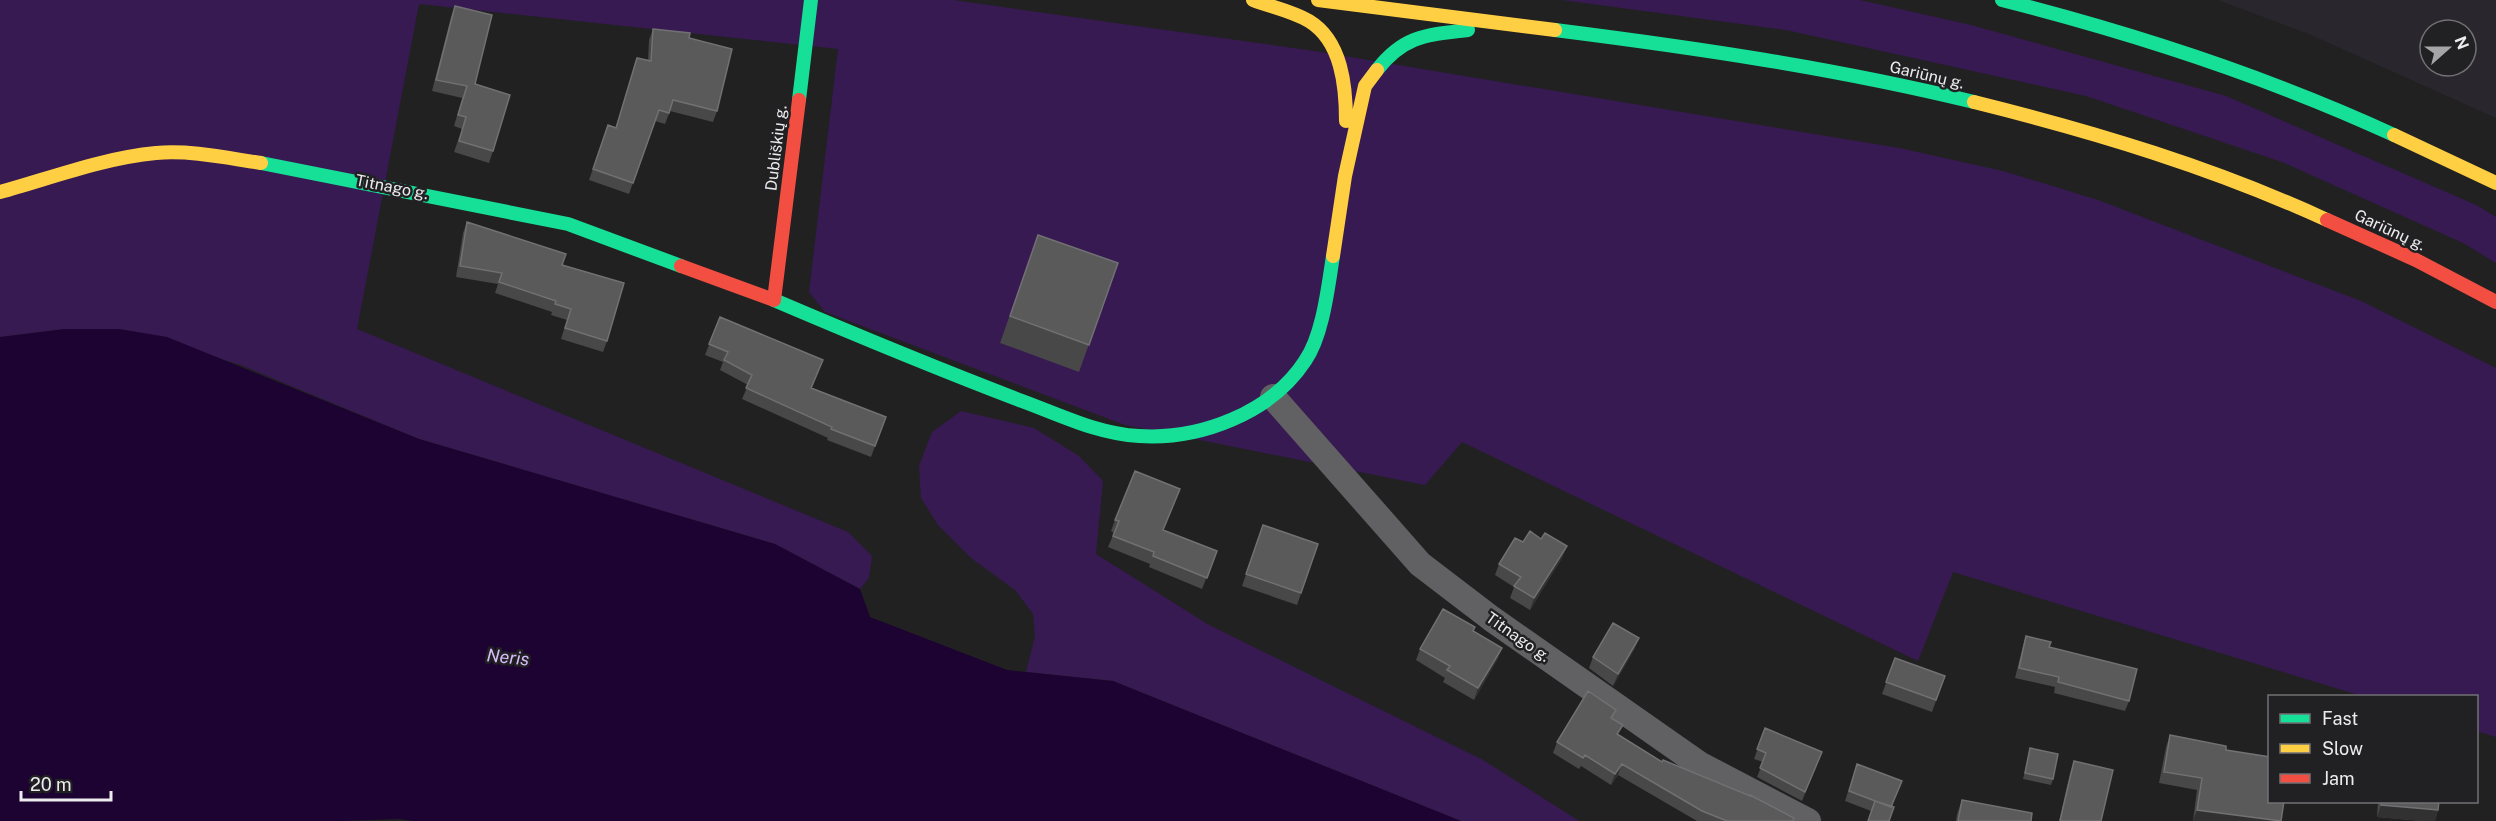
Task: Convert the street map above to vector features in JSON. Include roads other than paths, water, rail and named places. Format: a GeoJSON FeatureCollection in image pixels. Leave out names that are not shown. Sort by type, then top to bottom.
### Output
{"type":"FeatureCollection","features":[{"type":"Feature","properties":{"kind":"main road","name":"Dubliškių g."},"geometry":{"type":"LineString","coordinates":[[774,300],[812,0]]}},
{"type":"Feature","properties":{"kind":"main road"},"geometry":{"type":"LineString","coordinates":[[1253,0],[1312,23],[1334,47],[1345,80],[1345,176]]}},
{"type":"Feature","properties":{"kind":"main road","name":"Gariūnų g."},"geometry":{"type":"LineString","coordinates":[[1318,0],[1685,46],[1799,64],[1915,88],[2067,125],[2174,159],[2299,207],[2416,260],[2496,302]]}},
{"type":"Feature","properties":{"kind":"main road"},"geometry":{"type":"LineString","coordinates":[[2002,0],[2067,16],[2200,57],[2342,111],[2496,183]]}},
{"type":"Feature","properties":{"kind":"main road"},"geometry":{"type":"LineString","coordinates":[[1273,397],[1306,360],[1324,313],[1345,176],[1365,86],[1396,48],[1412,40],[1433,34],[1516,24]]}},
{"type":"Feature","properties":{"kind":"main road","name":"Titnago g."},"geometry":{"type":"LineString","coordinates":[[0,192],[123,158],[158,153],[207,155],[287,167],[568,224],[774,300],[932,367],[1103,431],[1138,436],[1171,436],[1228,421],[1273,397]]}},
{"type":"Feature","properties":{"kind":"street","name":"Titnago g."},"geometry":{"type":"LineString","coordinates":[[1273,397],[1420,564],[1492,619],[1699,764],[1808,821]]}},
{"type":"Feature","properties":{"kind":"water","name":"Neris"},"geometry":{"type":"Polygon","coordinates":[[[65,329],[119,329],[167,337],[419,439],[775,544],[860,589],[870,617],[1007,670],[1113,681],[1461,821],[413,821],[400,819],[0,821],[0,337],[65,329]]]}}]}
